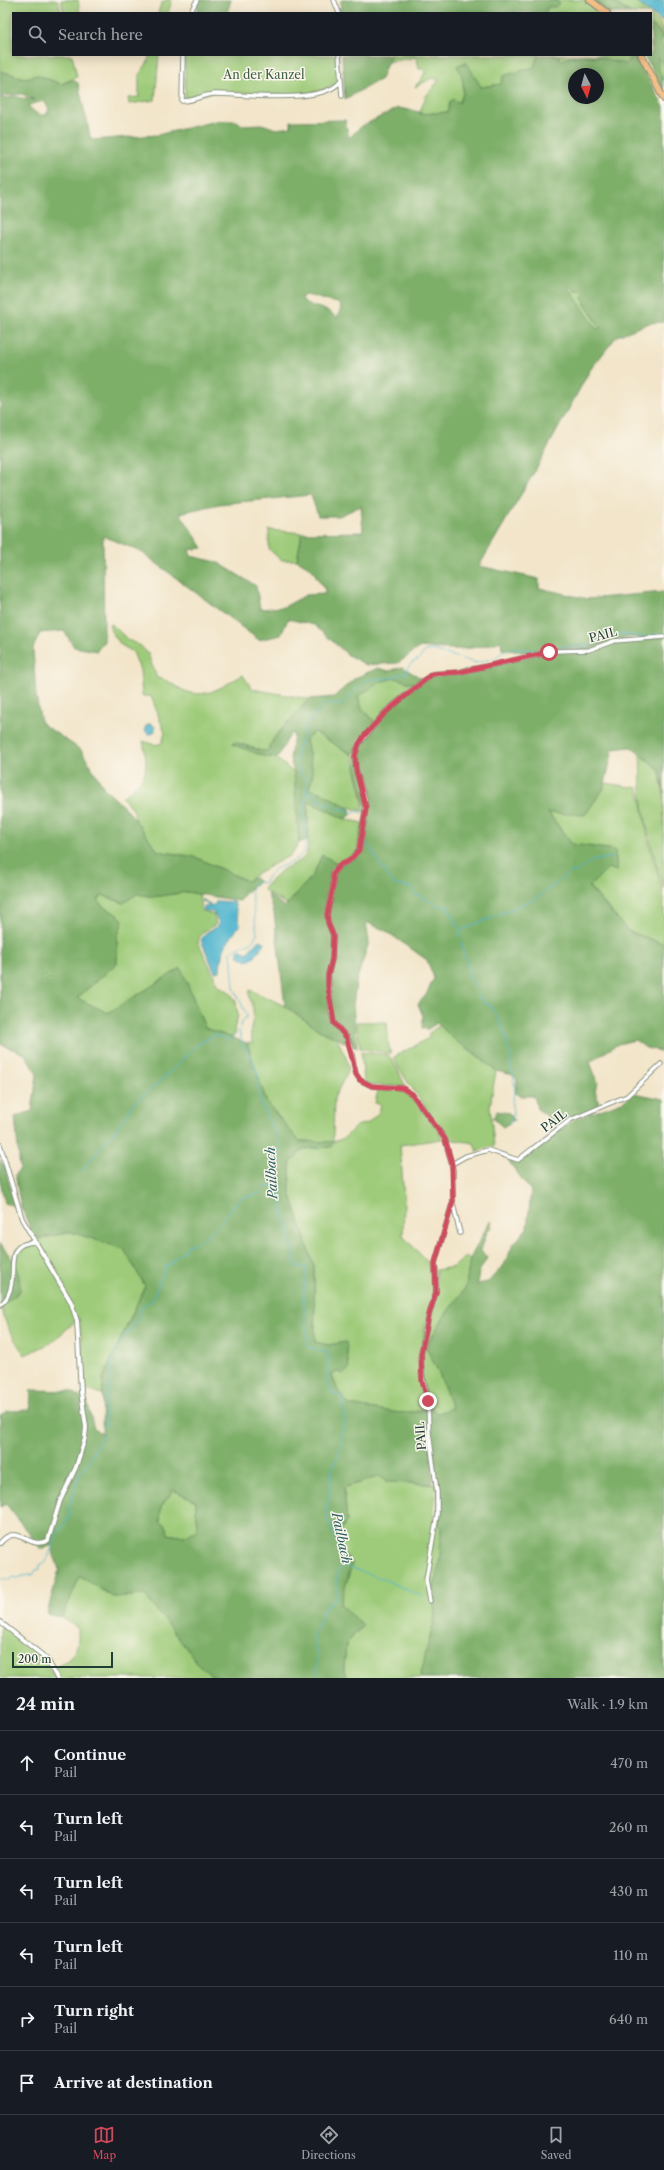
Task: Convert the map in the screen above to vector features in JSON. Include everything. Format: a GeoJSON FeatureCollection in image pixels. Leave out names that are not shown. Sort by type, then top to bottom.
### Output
{"type":"FeatureCollection","features":[{"type":"Feature","properties":{"kind":"main road"},"geometry":{"type":"LineString","coordinates":[[590,0],[606,12]]}},
{"type":"Feature","properties":{"kind":"main road"},"geometry":{"type":"LineString","coordinates":[[642,56],[664,99]]}},
{"type":"Feature","properties":{"kind":"street"},"geometry":{"type":"LineString","coordinates":[[191,12],[197,0]]}},
{"type":"Feature","properties":{"kind":"street"},"geometry":{"type":"LineString","coordinates":[[334,0],[339,12]]}},
{"type":"Feature","properties":{"kind":"street"},"geometry":{"type":"LineString","coordinates":[[183,56],[182,101],[214,94],[244,97],[317,94],[331,90],[340,82]]}},
{"type":"Feature","properties":{"kind":"street"},"geometry":{"type":"LineString","coordinates":[[340,56],[340,82],[342,96]]}},
{"type":"Feature","properties":{"kind":"street","name":"PAIL"},"geometry":{"type":"LineString","coordinates":[[460,1233],[453,1201],[452,1164],[445,1139],[412,1094],[402,1088],[372,1086],[360,1080],[356,1074],[347,1038],[334,1023],[331,1011],[328,975],[332,959],[333,935],[328,923],[327,914],[333,887],[333,873],[340,865],[349,861],[359,850],[365,815],[365,799],[356,770],[357,749],[364,736],[386,712],[432,674],[460,672],[555,651],[589,650],[614,641],[664,637]]}},
{"type":"Feature","properties":{"kind":"street","name":"PAIL"},"geometry":{"type":"LineString","coordinates":[[452,1164],[466,1156],[488,1150],[518,1160],[570,1120],[627,1096],[661,1064]]}},
{"type":"Feature","properties":{"kind":"street"},"geometry":{"type":"LineString","coordinates":[[0,1145],[19,1211],[35,1242],[69,1298],[76,1316],[86,1427],[85,1438],[76,1467],[60,1501],[48,1540],[35,1544],[13,1534],[8,1535],[0,1543]]}},
{"type":"Feature","properties":{"kind":"street","name":"PAIL"},"geometry":{"type":"LineString","coordinates":[[430,1601],[426,1580],[437,1515],[437,1492],[429,1433],[428,1401],[422,1375],[421,1354],[427,1321],[436,1292],[435,1263],[453,1201]]}},
{"type":"Feature","properties":{"kind":"street"},"geometry":{"type":"LineString","coordinates":[[0,1305],[8,1297],[13,1275],[12,1257],[14,1251],[20,1244],[35,1242]]}},
{"type":"Feature","properties":{"kind":"street"},"geometry":{"type":"LineString","coordinates":[[0,1622],[42,1655],[48,1661],[57,1678]]}},
{"type":"Feature","properties":{"kind":"green space"},"geometry":{"type":"Polygon","coordinates":[[[0,0],[58,0],[61,12],[12,12],[12,56],[72,56],[77,77],[61,84],[37,75],[25,78],[0,71],[0,0]]]}},
{"type":"Feature","properties":{"kind":"green space"},"geometry":{"type":"Polygon","coordinates":[[[61,0],[78,0],[80,12],[64,12],[61,0]]]}},
{"type":"Feature","properties":{"kind":"green space"},"geometry":{"type":"Polygon","coordinates":[[[166,0],[172,0],[168,12],[158,12],[161,4],[166,0]]]}},
{"type":"Feature","properties":{"kind":"green space"},"geometry":{"type":"Polygon","coordinates":[[[198,0],[231,0],[227,12],[196,12],[198,8],[198,0]]]}},
{"type":"Feature","properties":{"kind":"green space"},"geometry":{"type":"Polygon","coordinates":[[[341,0],[553,0],[560,3],[556,7],[548,7],[546,12],[340,12],[341,0]]]}},
{"type":"Feature","properties":{"kind":"green space"},"geometry":{"type":"Polygon","coordinates":[[[553,0],[593,0],[609,12],[546,12],[548,7],[559,3],[553,0]]]}},
{"type":"Feature","properties":{"kind":"green space"},"geometry":{"type":"Polygon","coordinates":[[[594,0],[609,0],[629,12],[610,12],[594,0]]]}},
{"type":"Feature","properties":{"kind":"green space"},"geometry":{"type":"Polygon","coordinates":[[[609,0],[634,0],[649,12],[629,12],[609,0]]]}},
{"type":"Feature","properties":{"kind":"green space"},"geometry":{"type":"Polygon","coordinates":[[[652,17],[659,22],[664,40],[656,27],[652,25],[652,17]]]}},
{"type":"Feature","properties":{"kind":"green space"},"geometry":{"type":"Polygon","coordinates":[[[652,26],[659,32],[662,42],[664,65],[658,57],[658,62],[664,92],[645,56],[652,56],[652,26]]]}},
{"type":"Feature","properties":{"kind":"green space"},"geometry":{"type":"Polygon","coordinates":[[[149,56],[159,56],[155,100],[129,104],[128,98],[139,97],[139,75],[148,62],[149,56]]]}},
{"type":"Feature","properties":{"kind":"green space","name":"An der Kanzel"},"geometry":{"type":"Polygon","coordinates":[[[185,56],[337,56],[339,81],[329,88],[315,92],[299,94],[264,94],[218,92],[185,99],[185,56]]]}},
{"type":"Feature","properties":{"kind":"green space"},"geometry":{"type":"Polygon","coordinates":[[[342,56],[390,56],[381,79],[345,99],[342,56]]]}},
{"type":"Feature","properties":{"kind":"green space"},"geometry":{"type":"Polygon","coordinates":[[[390,56],[538,56],[534,67],[503,76],[501,84],[481,87],[466,62],[457,66],[464,76],[462,97],[459,103],[448,112],[419,114],[426,96],[439,80],[432,78],[415,87],[423,77],[425,71],[423,69],[419,69],[417,57],[387,62],[390,56]]]}},
{"type":"Feature","properties":{"kind":"green space"},"geometry":{"type":"Polygon","coordinates":[[[538,56],[559,56],[559,60],[572,56],[593,56],[626,64],[630,56],[636,56],[664,107],[664,322],[649,323],[617,336],[590,370],[536,469],[479,566],[539,579],[539,588],[587,599],[664,592],[664,636],[646,638],[627,637],[586,648],[555,648],[534,654],[502,649],[501,641],[480,647],[461,649],[420,647],[398,663],[366,665],[348,655],[314,625],[288,619],[281,635],[259,640],[140,551],[103,536],[104,641],[97,651],[74,647],[64,631],[40,633],[33,648],[36,696],[41,723],[81,750],[104,788],[130,813],[158,851],[195,857],[247,881],[254,878],[259,882],[248,890],[239,901],[187,892],[153,897],[137,894],[123,903],[102,895],[98,901],[123,920],[117,938],[117,963],[77,998],[108,1013],[181,968],[205,1028],[247,1043],[267,1103],[299,1141],[333,1142],[331,1147],[303,1149],[290,1164],[290,1192],[314,1267],[315,1342],[328,1345],[346,1342],[349,1369],[344,1374],[337,1372],[332,1375],[338,1391],[349,1405],[400,1413],[420,1411],[427,1408],[433,1484],[388,1482],[379,1476],[344,1488],[347,1521],[337,1536],[343,1552],[352,1564],[340,1604],[363,1625],[346,1644],[344,1669],[346,1678],[215,1678],[200,1666],[145,1595],[113,1597],[80,1576],[62,1618],[47,1614],[59,1569],[52,1551],[54,1545],[41,1549],[6,1504],[0,1507],[0,1415],[8,1411],[30,1410],[31,1390],[71,1391],[87,1401],[94,1429],[102,1434],[103,1378],[145,1286],[124,1249],[71,1232],[35,1239],[21,1207],[15,1175],[20,1169],[15,1117],[32,1111],[37,1074],[25,1054],[0,1044],[0,97],[8,98],[15,96],[35,100],[22,94],[0,96],[0,71],[25,78],[37,75],[61,84],[73,80],[78,83],[91,140],[157,135],[216,121],[237,121],[242,125],[262,124],[276,129],[291,127],[291,121],[345,120],[349,138],[362,126],[398,108],[420,112],[420,114],[448,112],[450,101],[455,99],[459,103],[463,94],[463,79],[457,66],[466,62],[481,87],[501,84],[503,76],[534,67],[538,56]],[[44,101],[28,105],[36,113],[46,115],[49,109],[44,101]],[[570,285],[568,287],[597,329],[601,328],[582,298],[585,293],[583,291],[576,291],[570,285]],[[304,295],[301,299],[309,305],[328,311],[337,318],[341,308],[338,303],[304,295]],[[311,495],[219,504],[180,513],[203,548],[189,550],[191,556],[217,562],[256,586],[260,609],[284,607],[306,595],[325,594],[325,590],[311,568],[297,560],[302,533],[363,532],[361,506],[339,516],[318,516],[311,495]],[[173,1490],[161,1507],[160,1522],[166,1525],[168,1534],[184,1537],[197,1530],[196,1501],[173,1490]]]}},
{"type":"Feature","properties":{"kind":"green space"},"geometry":{"type":"Polygon","coordinates":[[[559,56],[573,56],[567,60],[559,60],[559,56]]]}},
{"type":"Feature","properties":{"kind":"green space"},"geometry":{"type":"Polygon","coordinates":[[[589,56],[630,56],[626,64],[589,56]]]}},
{"type":"Feature","properties":{"kind":"green space"},"geometry":{"type":"Polygon","coordinates":[[[657,57],[664,65],[664,81],[657,68],[657,57]]]}},
{"type":"Feature","properties":{"kind":"green space"},"geometry":{"type":"Polygon","coordinates":[[[570,285],[584,291],[585,305],[601,328],[597,329],[568,287],[570,285]]]}},
{"type":"Feature","properties":{"kind":"green space"},"geometry":{"type":"Polygon","coordinates":[[[269,530],[302,533],[297,560],[281,560],[269,549],[269,530]]]}},
{"type":"Feature","properties":{"kind":"green space"},"geometry":{"type":"Polygon","coordinates":[[[112,624],[128,640],[141,646],[148,654],[157,678],[165,680],[185,691],[201,694],[208,693],[243,675],[252,689],[309,699],[274,738],[268,751],[261,751],[235,742],[232,744],[264,756],[276,758],[294,773],[299,843],[291,855],[261,871],[247,881],[195,857],[158,851],[135,820],[134,811],[122,797],[137,785],[144,774],[146,760],[143,741],[155,745],[162,743],[165,733],[151,696],[142,696],[140,670],[133,652],[121,645],[111,631],[109,625],[112,624]]]}},
{"type":"Feature","properties":{"kind":"green space"},"geometry":{"type":"Polygon","coordinates":[[[664,637],[664,793],[659,769],[631,747],[613,749],[604,788],[585,815],[548,813],[572,844],[615,850],[617,871],[608,868],[589,887],[628,931],[664,944],[664,1052],[646,1048],[635,1040],[618,1044],[590,1062],[598,1083],[595,1090],[599,1103],[593,1111],[572,1117],[555,1130],[545,1114],[537,1109],[535,1099],[532,1096],[521,1096],[515,1093],[517,1080],[513,1075],[496,1071],[475,1053],[457,1042],[437,1023],[428,1029],[422,1028],[423,1016],[418,1004],[426,995],[434,978],[427,960],[386,931],[366,922],[369,942],[356,982],[353,1005],[357,1048],[319,1030],[285,1006],[274,913],[267,893],[285,907],[313,875],[322,855],[340,865],[349,861],[359,850],[366,808],[356,770],[357,749],[386,711],[428,676],[460,672],[555,651],[585,650],[606,643],[664,637]]]}},
{"type":"Feature","properties":{"kind":"green space"},"geometry":{"type":"Polygon","coordinates":[[[402,667],[421,678],[418,685],[395,678],[383,681],[358,696],[362,708],[375,722],[360,738],[353,755],[314,732],[306,739],[313,773],[309,789],[315,790],[350,809],[351,815],[345,819],[308,801],[308,839],[299,843],[294,773],[290,758],[294,735],[291,733],[277,758],[264,756],[232,744],[235,742],[261,751],[268,751],[274,738],[309,699],[334,697],[355,678],[378,668],[389,671],[402,667]]]}},
{"type":"Feature","properties":{"kind":"green space"},"geometry":{"type":"Polygon","coordinates":[[[395,678],[418,685],[387,708],[375,722],[362,708],[358,696],[382,681],[395,678]]]}},
{"type":"Feature","properties":{"kind":"green space"},"geometry":{"type":"Polygon","coordinates":[[[314,732],[354,756],[364,811],[349,807],[309,789],[313,773],[306,739],[314,732]]]}},
{"type":"Feature","properties":{"kind":"green space"},"geometry":{"type":"Polygon","coordinates":[[[640,754],[659,769],[664,793],[664,890],[644,814],[641,788],[640,754]]]}},
{"type":"Feature","properties":{"kind":"green space"},"geometry":{"type":"Polygon","coordinates":[[[605,783],[638,788],[648,839],[664,897],[664,944],[628,931],[589,886],[608,868],[617,871],[615,850],[572,844],[548,812],[585,814],[604,788],[605,783]]]}},
{"type":"Feature","properties":{"kind":"green space"},"geometry":{"type":"Polygon","coordinates":[[[308,801],[345,819],[363,823],[357,850],[350,858],[339,864],[322,855],[313,875],[287,905],[264,890],[264,887],[283,869],[300,861],[306,855],[308,847],[308,801]]]}},
{"type":"Feature","properties":{"kind":"green space"},"geometry":{"type":"Polygon","coordinates":[[[187,892],[199,894],[201,910],[214,915],[216,924],[201,935],[198,942],[219,986],[230,992],[236,1002],[238,1016],[234,1029],[235,1033],[231,1038],[205,1028],[181,968],[108,1013],[77,998],[117,963],[117,938],[123,920],[98,901],[102,895],[123,903],[137,894],[153,897],[187,892]]]}},
{"type":"Feature","properties":{"kind":"green space"},"geometry":{"type":"Polygon","coordinates":[[[250,990],[285,1006],[319,1030],[336,1038],[339,1043],[347,1060],[349,1069],[334,1098],[333,1142],[344,1138],[356,1126],[368,1123],[379,1112],[381,1105],[375,1103],[378,1090],[395,1089],[407,1092],[438,1129],[442,1139],[400,1145],[404,1199],[403,1236],[434,1269],[435,1292],[424,1330],[421,1373],[427,1401],[420,1411],[400,1413],[349,1405],[338,1391],[332,1375],[337,1372],[346,1342],[328,1345],[315,1342],[314,1267],[290,1192],[290,1164],[303,1149],[331,1147],[332,1142],[299,1141],[267,1103],[247,1043],[253,1043],[251,1038],[251,1030],[253,1006],[249,995],[250,990]]]}},
{"type":"Feature","properties":{"kind":"green space"},"geometry":{"type":"Polygon","coordinates":[[[356,1022],[387,1022],[388,1041],[391,1054],[360,1048],[356,1022]]]}},
{"type":"Feature","properties":{"kind":"green space"},"geometry":{"type":"Polygon","coordinates":[[[440,1025],[496,1071],[490,1106],[494,1146],[477,1151],[474,1143],[447,1139],[399,1069],[394,1057],[430,1037],[428,1034],[440,1025]]]}},
{"type":"Feature","properties":{"kind":"green space"},"geometry":{"type":"Polygon","coordinates":[[[361,1052],[387,1055],[392,1059],[406,1087],[374,1085],[364,1082],[361,1052]]]}},
{"type":"Feature","properties":{"kind":"green space"},"geometry":{"type":"Polygon","coordinates":[[[634,1093],[664,1099],[664,1678],[420,1678],[435,1616],[433,1592],[440,1560],[441,1528],[438,1523],[439,1501],[431,1445],[430,1409],[432,1407],[433,1411],[439,1413],[452,1408],[439,1373],[426,1347],[443,1318],[466,1287],[470,1259],[490,1221],[492,1226],[487,1232],[481,1250],[487,1258],[479,1272],[477,1284],[488,1282],[504,1265],[513,1245],[527,1228],[531,1191],[509,1162],[510,1160],[517,1163],[573,1120],[622,1102],[634,1093]]]}},
{"type":"Feature","properties":{"kind":"green space"},"geometry":{"type":"Polygon","coordinates":[[[497,1111],[509,1113],[514,1120],[503,1127],[493,1118],[497,1111]]]}},
{"type":"Feature","properties":{"kind":"green space"},"geometry":{"type":"Polygon","coordinates":[[[0,1160],[5,1167],[15,1206],[5,1203],[0,1181],[0,1160]]]}},
{"type":"Feature","properties":{"kind":"green space"},"geometry":{"type":"Polygon","coordinates":[[[71,1232],[124,1249],[145,1286],[103,1378],[102,1394],[86,1390],[79,1318],[51,1343],[25,1355],[10,1331],[4,1317],[3,1305],[20,1291],[13,1261],[16,1251],[24,1245],[39,1243],[38,1239],[71,1232]]]}},
{"type":"Feature","properties":{"kind":"green space"},"geometry":{"type":"Polygon","coordinates":[[[0,1244],[9,1255],[18,1271],[20,1291],[2,1306],[0,1311],[0,1244]]]}},
{"type":"Feature","properties":{"kind":"green space"},"geometry":{"type":"Polygon","coordinates":[[[466,1256],[470,1259],[466,1287],[443,1318],[426,1347],[439,1373],[452,1408],[439,1413],[433,1411],[425,1393],[422,1373],[423,1342],[436,1294],[436,1270],[454,1267],[466,1256]]]}},
{"type":"Feature","properties":{"kind":"green space"},"geometry":{"type":"Polygon","coordinates":[[[379,1476],[388,1482],[436,1485],[434,1518],[441,1528],[440,1560],[433,1592],[435,1616],[420,1678],[346,1678],[344,1669],[346,1644],[363,1625],[340,1604],[352,1564],[343,1552],[337,1536],[347,1521],[344,1488],[379,1476]]]}},
{"type":"Feature","properties":{"kind":"green space"},"geometry":{"type":"Polygon","coordinates":[[[173,1490],[196,1501],[197,1530],[185,1537],[168,1534],[166,1525],[160,1523],[161,1507],[173,1490]]]}},
{"type":"Feature","properties":{"kind":"green space"},"geometry":{"type":"Polygon","coordinates":[[[80,1575],[113,1597],[145,1595],[200,1666],[215,1678],[58,1678],[55,1668],[71,1656],[78,1642],[78,1628],[62,1618],[80,1575]]]}},
{"type":"Feature","properties":{"kind":"green space"},"geometry":{"type":"Polygon","coordinates":[[[0,1623],[41,1655],[55,1678],[0,1678],[0,1623]]]}},
{"type":"Feature","properties":{"kind":"sand"},"geometry":{"type":"Polygon","coordinates":[[[652,14],[664,23],[664,35],[659,22],[652,17],[652,14]]]}},
{"type":"Feature","properties":{"kind":"water"},"geometry":{"type":"Polygon","coordinates":[[[634,0],[664,0],[664,23],[652,14],[652,12],[650,12],[634,0]]]}},
{"type":"Feature","properties":{"kind":"water"},"geometry":{"type":"Polygon","coordinates":[[[148,724],[152,724],[154,725],[154,733],[148,734],[145,731],[145,727],[148,724]]]}},
{"type":"Feature","properties":{"kind":"water"},"geometry":{"type":"Polygon","coordinates":[[[202,899],[213,906],[217,901],[234,902],[240,924],[224,950],[220,971],[215,972],[201,940],[207,932],[218,926],[219,922],[213,912],[203,910],[204,907],[209,907],[202,901],[202,899]]]}},
{"type":"Feature","properties":{"kind":"water"},"geometry":{"type":"Polygon","coordinates":[[[259,940],[265,942],[254,958],[247,961],[237,955],[239,949],[247,953],[259,940]]]}},
{"type":"Feature","properties":{"kind":"waterway","name":"Pailbach"},"geometry":{"type":"LineString","coordinates":[[317,1678],[317,1653],[313,1637],[326,1605],[334,1600],[337,1594],[336,1581],[341,1565],[338,1545],[328,1521],[326,1506],[329,1499],[332,1469],[341,1449],[342,1430],[345,1423],[343,1399],[333,1393],[328,1387],[328,1353],[306,1346],[308,1342],[303,1299],[306,1267],[296,1267],[288,1227],[282,1212],[278,1139],[259,1099],[259,1077],[253,1061],[243,1045],[239,1030],[242,1022],[247,1016],[234,988],[231,951],[252,942],[257,934],[251,890],[255,882],[265,883],[272,872],[277,868],[294,861],[303,853],[305,848],[306,841],[304,825],[308,779],[300,774],[296,760],[298,748],[304,737],[304,728],[325,703],[342,705],[361,683],[371,679],[393,678],[397,675],[407,673],[407,668],[419,659],[425,651],[433,650],[476,663],[495,658],[504,650],[513,648],[544,651],[551,647],[586,646],[620,634],[643,637],[664,633]]}},
{"type":"Feature","properties":{"kind":"waterway"},"geometry":{"type":"LineString","coordinates":[[307,790],[309,795],[313,793],[318,801],[321,798],[325,804],[329,804],[339,810],[345,808],[351,813],[356,811],[363,813]]}},
{"type":"Feature","properties":{"kind":"waterway"},"geometry":{"type":"LineString","coordinates":[[367,814],[364,836],[365,841],[394,885],[410,887],[416,895],[438,906],[448,907],[457,925],[460,926],[460,937]]}},
{"type":"Feature","properties":{"kind":"waterway"},"geometry":{"type":"LineString","coordinates":[[462,930],[535,899],[571,872],[578,871],[592,861],[613,857]]}},
{"type":"Feature","properties":{"kind":"waterway"},"geometry":{"type":"LineString","coordinates":[[461,941],[464,957],[468,960],[467,966],[470,975],[468,978],[476,986],[478,997],[483,999],[483,1003],[490,1005],[500,1021],[504,1034],[507,1036],[507,1046],[512,1059],[509,1066],[513,1073],[515,1091],[512,1102],[513,1115],[509,1125]]}},
{"type":"Feature","properties":{"kind":"waterway"},"geometry":{"type":"LineString","coordinates":[[231,1040],[238,1031]]}},
{"type":"Feature","properties":{"kind":"waterway"},"geometry":{"type":"LineString","coordinates":[[82,1171],[126,1116],[131,1106],[175,1068],[198,1044],[215,1035],[229,1040]]}},
{"type":"Feature","properties":{"kind":"waterway"},"geometry":{"type":"LineString","coordinates":[[105,1428],[105,1402],[111,1381],[111,1365],[115,1350],[120,1345],[125,1334],[130,1332],[134,1322],[138,1320],[139,1313],[142,1308],[152,1301],[166,1266],[171,1264],[175,1257],[183,1252],[187,1246],[201,1240],[220,1224],[233,1205],[244,1197],[258,1194],[265,1187],[280,1186]]}},
{"type":"Feature","properties":{"kind":"waterway"},"geometry":{"type":"LineString","coordinates":[[0,1578],[11,1580],[13,1577],[18,1578],[33,1575],[36,1570],[40,1569],[40,1565],[46,1562],[59,1531],[71,1513],[69,1507],[81,1471],[86,1467],[103,1434]]}},
{"type":"Feature","properties":{"kind":"waterway"},"geometry":{"type":"LineString","coordinates":[[342,1565],[381,1578],[423,1597]]}},
{"type":"Feature","properties":{"kind":"route"},"geometry":{"type":"LineString","coordinates":[[428,1401],[422,1381],[421,1354],[424,1334],[436,1292],[435,1263],[453,1201],[454,1181],[452,1164],[445,1139],[440,1129],[408,1090],[402,1088],[372,1086],[365,1084],[360,1080],[354,1068],[347,1038],[341,1029],[334,1023],[328,987],[328,975],[332,959],[333,935],[328,923],[327,914],[333,887],[333,873],[340,865],[349,861],[356,855],[359,850],[366,808],[365,799],[356,770],[355,756],[359,744],[364,736],[386,712],[397,701],[419,686],[425,678],[432,674],[476,669],[538,656],[549,652]]}}]}
